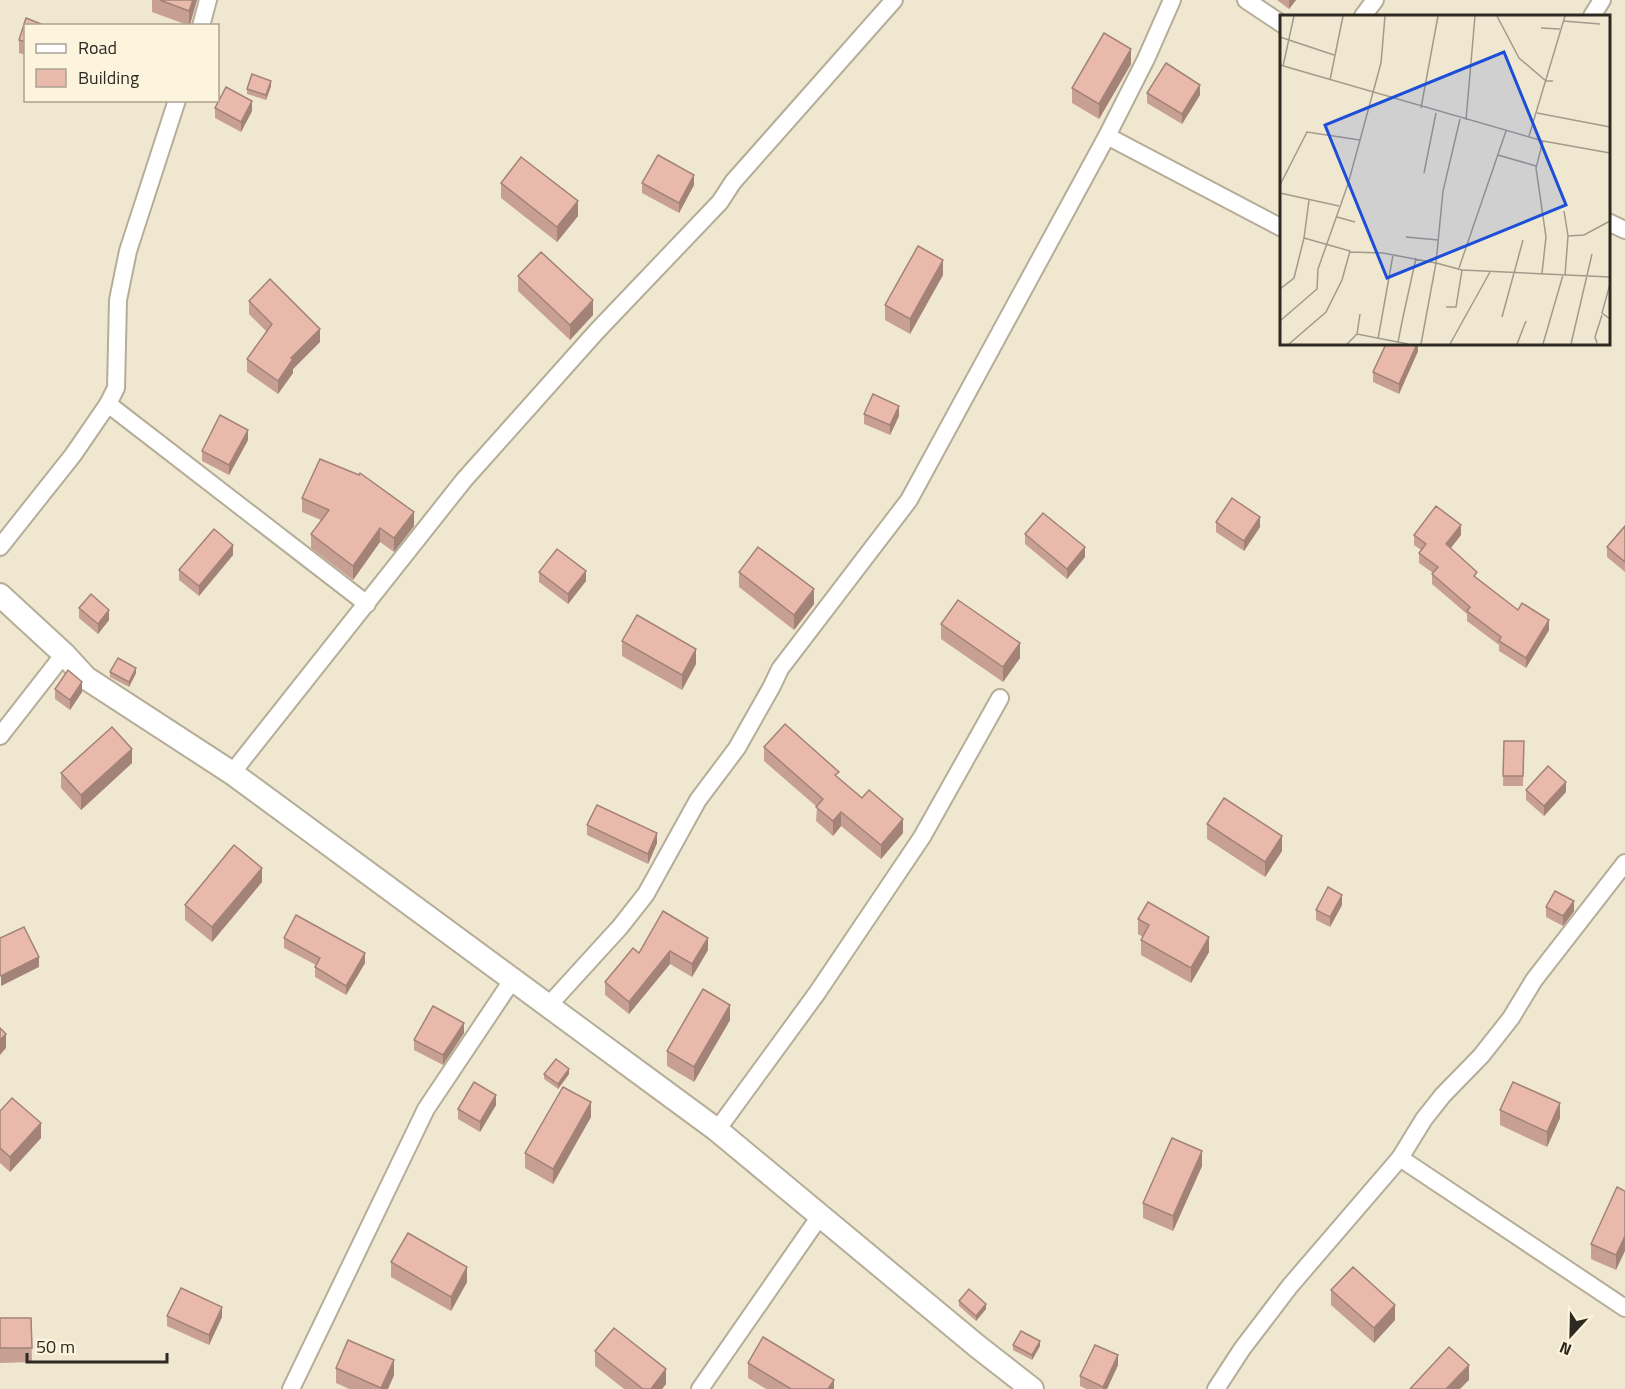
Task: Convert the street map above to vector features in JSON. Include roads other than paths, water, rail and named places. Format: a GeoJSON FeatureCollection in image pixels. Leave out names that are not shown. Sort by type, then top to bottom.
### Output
{"type":"FeatureCollection","features":[{"type":"Feature","properties":{"kind":"street"},"geometry":{"type":"LineString","coordinates":[[202,24],[208,0]]}},
{"type":"Feature","properties":{"kind":"street"},"geometry":{"type":"LineString","coordinates":[[232,773],[464,480],[597,332],[720,202],[733,182],[894,0]]}},
{"type":"Feature","properties":{"kind":"street"},"geometry":{"type":"LineString","coordinates":[[548,1005],[620,927],[646,894],[698,800],[737,748],[780,669],[909,500],[1107,136],[1146,59],[1172,0]]}},
{"type":"Feature","properties":{"kind":"street"},"geometry":{"type":"LineString","coordinates":[[1246,0],[1280,23]]}},
{"type":"Feature","properties":{"kind":"street"},"geometry":{"type":"LineString","coordinates":[[1364,15],[1375,0]]}},
{"type":"Feature","properties":{"kind":"street"},"geometry":{"type":"LineString","coordinates":[[1593,15],[1602,0]]}},
{"type":"Feature","properties":{"kind":"street"},"geometry":{"type":"LineString","coordinates":[[0,547],[73,455],[108,404],[116,388],[118,300],[128,251],[176,102]]}},
{"type":"Feature","properties":{"kind":"street"},"geometry":{"type":"LineString","coordinates":[[1107,136],[1280,227]]}},
{"type":"Feature","properties":{"kind":"street"},"geometry":{"type":"LineString","coordinates":[[1610,223],[1625,230]]}},
{"type":"Feature","properties":{"kind":"street"},"geometry":{"type":"LineString","coordinates":[[108,404],[367,604]]}},
{"type":"Feature","properties":{"kind":"street"},"geometry":{"type":"LineString","coordinates":[[0,595],[64,654],[86,678],[232,773],[717,1130],[1032,1389]]}},
{"type":"Feature","properties":{"kind":"street"},"geometry":{"type":"LineString","coordinates":[[0,736],[64,654]]}},
{"type":"Feature","properties":{"kind":"street"},"geometry":{"type":"LineString","coordinates":[[717,1130],[817,993],[922,837],[1000,698]]}},
{"type":"Feature","properties":{"kind":"street"},"geometry":{"type":"LineString","coordinates":[[1216,1389],[1242,1349],[1290,1286],[1400,1158],[1424,1119],[1443,1095],[1481,1056],[1510,1018],[1534,980],[1625,863]]}},
{"type":"Feature","properties":{"kind":"street"},"geometry":{"type":"LineString","coordinates":[[291,1389],[426,1108],[513,979]]}},
{"type":"Feature","properties":{"kind":"street"},"geometry":{"type":"LineString","coordinates":[[1400,1158],[1625,1308]]}},
{"type":"Feature","properties":{"kind":"street"},"geometry":{"type":"LineString","coordinates":[[700,1389],[820,1216]]}}]}
